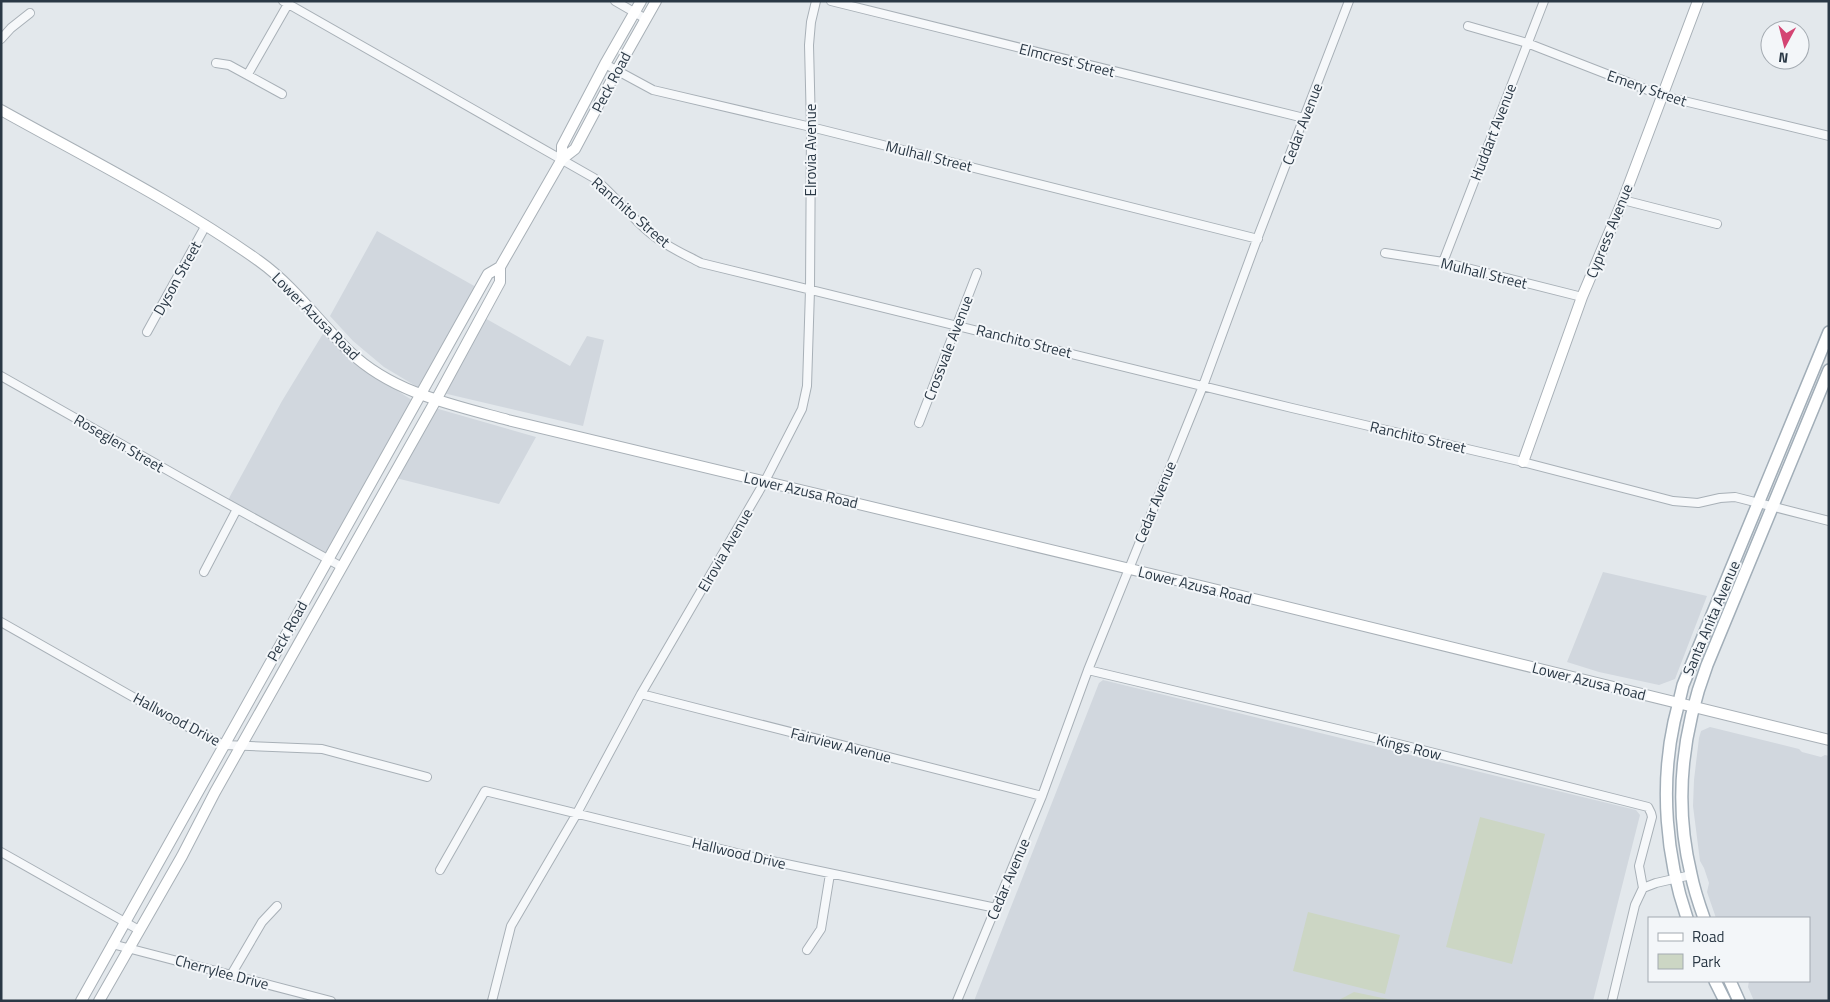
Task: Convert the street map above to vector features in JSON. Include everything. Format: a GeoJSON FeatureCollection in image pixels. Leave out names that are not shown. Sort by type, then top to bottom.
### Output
{"type":"FeatureCollection","features":[{"type":"Feature","properties":{"kind":"main road","name":"Peck Road"},"geometry":{"type":"LineString","coordinates":[[562,159],[562,146],[641,1]]}},
{"type":"Feature","properties":{"kind":"main road","name":"Peck Road"},"geometry":{"type":"LineString","coordinates":[[99,1001],[436,400],[500,282],[500,267],[562,159],[575,149],[656,1]]}},
{"type":"Feature","properties":{"kind":"main road","name":"Cypress Avenue"},"geometry":{"type":"LineString","coordinates":[[1523,462],[1582,297],[1623,200],[1698,1]]}},
{"type":"Feature","properties":{"kind":"main road","name":"Lower Azusa Road"},"geometry":{"type":"LineString","coordinates":[[1,110],[206,225],[260,261],[275,274],[351,354],[383,377],[421,395],[508,420],[1128,568],[1693,707]]}},
{"type":"Feature","properties":{"kind":"main road","name":"Peck Road"},"geometry":{"type":"LineString","coordinates":[[81,1001],[488,274],[500,267]]}},
{"type":"Feature","properties":{"kind":"main road","name":"Santa Anita Avenue"},"geometry":{"type":"LineString","coordinates":[[1687,917],[1670,849],[1666,783],[1674,723],[1686,677],[1829,332]]}},
{"type":"Feature","properties":{"kind":"main road","name":"Santa Anita Avenue"},"geometry":{"type":"LineString","coordinates":[[1704,917],[1691,875],[1684,838],[1681,784],[1684,754],[1693,707],[1707,665],[1829,370]]}},
{"type":"Feature","properties":{"kind":"main road"},"geometry":{"type":"LineString","coordinates":[[1693,707],[1829,740]]}},
{"type":"Feature","properties":{"kind":"main road"},"geometry":{"type":"LineString","coordinates":[[1716,982],[1725,1001]]}},
{"type":"Feature","properties":{"kind":"main road"},"geometry":{"type":"LineString","coordinates":[[1730,982],[1739,1001]]}},
{"type":"Feature","properties":{"kind":"street"},"geometry":{"type":"LineString","coordinates":[[615,1],[646,19]]}},
{"type":"Feature","properties":{"kind":"street","name":"Elrovia Avenue"},"geometry":{"type":"LineString","coordinates":[[492,1001],[511,926],[576,815],[641,694],[765,481],[802,409],[807,386],[810,290],[811,126],[809,45],[810,22],[816,1]]}},
{"type":"Feature","properties":{"kind":"street","name":"Elmcrest Street"},"geometry":{"type":"LineString","coordinates":[[831,1],[1304,118]]}},
{"type":"Feature","properties":{"kind":"street","name":"Cedar Avenue"},"geometry":{"type":"LineString","coordinates":[[958,1001],[1042,796],[1128,568],[1203,386],[1350,1]]}},
{"type":"Feature","properties":{"kind":"street","name":"Huddart Avenue"},"geometry":{"type":"LineString","coordinates":[[1443,262],[1544,1]]}},
{"type":"Feature","properties":{"kind":"street"},"geometry":{"type":"LineString","coordinates":[[248,74],[286,3]]}},
{"type":"Feature","properties":{"kind":"street","name":"Ranchito Street"},"geometry":{"type":"LineString","coordinates":[[286,3],[594,178],[611,192],[650,233],[672,248],[701,263],[1523,462],[1673,501],[1698,503],[1735,497],[1829,521]]}},
{"type":"Feature","properties":{"kind":"street"},"geometry":{"type":"LineString","coordinates":[[1,39],[11,28],[30,13]]}},
{"type":"Feature","properties":{"kind":"street","name":"Emery Street"},"geometry":{"type":"LineString","coordinates":[[1468,26],[1527,43],[1663,96],[1829,136]]}},
{"type":"Feature","properties":{"kind":"street"},"geometry":{"type":"LineString","coordinates":[[216,63],[228,65],[248,74],[282,94]]}},
{"type":"Feature","properties":{"kind":"street","name":"Mulhall Street"},"geometry":{"type":"LineString","coordinates":[[605,64],[653,90],[811,126],[1258,238]]}},
{"type":"Feature","properties":{"kind":"street"},"geometry":{"type":"LineString","coordinates":[[1623,200],[1717,224]]}},
{"type":"Feature","properties":{"kind":"street","name":"Dyson Street"},"geometry":{"type":"LineString","coordinates":[[147,332],[206,225]]}},
{"type":"Feature","properties":{"kind":"street","name":"Mulhall Street"},"geometry":{"type":"LineString","coordinates":[[1385,252],[1443,262],[1582,297]]}},
{"type":"Feature","properties":{"kind":"street","name":"Crossvale Avenue"},"geometry":{"type":"LineString","coordinates":[[919,423],[977,273]]}},
{"type":"Feature","properties":{"kind":"street","name":"Roseglen Street"},"geometry":{"type":"LineString","coordinates":[[1,376],[342,567]]}},
{"type":"Feature","properties":{"kind":"street"},"geometry":{"type":"LineString","coordinates":[[204,572],[237,509]]}},
{"type":"Feature","properties":{"kind":"street","name":"Hallwood Drive"},"geometry":{"type":"LineString","coordinates":[[1,622],[170,718],[224,745],[322,749],[428,776]]}},
{"type":"Feature","properties":{"kind":"street","name":"Kings Row"},"geometry":{"type":"LineString","coordinates":[[1088,670],[1366,736],[1648,807],[1652,817],[1639,866],[1643,888]]}},
{"type":"Feature","properties":{"kind":"street","name":"Fairview Avenue"},"geometry":{"type":"LineString","coordinates":[[641,694],[1042,796]]}},
{"type":"Feature","properties":{"kind":"street","name":"Hallwood Drive"},"geometry":{"type":"LineString","coordinates":[[440,870],[485,791],[576,815],[830,874],[996,908]]}},
{"type":"Feature","properties":{"kind":"street"},"geometry":{"type":"LineString","coordinates":[[1,852],[139,930]]}},
{"type":"Feature","properties":{"kind":"street"},"geometry":{"type":"LineString","coordinates":[[807,950],[820,929],[830,874]]}},
{"type":"Feature","properties":{"kind":"street"},"geometry":{"type":"LineString","coordinates":[[1612,1001],[1635,905],[1643,888],[1691,875]]}},
{"type":"Feature","properties":{"kind":"street"},"geometry":{"type":"LineString","coordinates":[[231,975],[262,922],[277,906]]}},
{"type":"Feature","properties":{"kind":"street","name":"Cherrylee Drive"},"geometry":{"type":"LineString","coordinates":[[112,944],[331,1001]]}},
{"type":"Feature","properties":{"kind":"shaded area"},"geometry":{"type":"Polygon","coordinates":[[[377,231],[476,287],[419,388],[384,367],[353,341],[330,316],[377,231]]]}},
{"type":"Feature","properties":{"kind":"shaded area"},"geometry":{"type":"Polygon","coordinates":[[[483,317],[570,366],[587,336],[604,340],[583,426],[443,393],[483,317]]]}},
{"type":"Feature","properties":{"kind":"shaded area"},"geometry":{"type":"Polygon","coordinates":[[[324,332],[363,369],[412,400],[327,555],[228,500],[282,401],[324,332]]]}},
{"type":"Feature","properties":{"kind":"shaded area"},"geometry":{"type":"Polygon","coordinates":[[[435,408],[536,437],[499,504],[396,478],[435,408]]]}},
{"type":"Feature","properties":{"kind":"shaded area"},"geometry":{"type":"Polygon","coordinates":[[[1603,572],[1707,596],[1675,679],[1659,685],[1599,672],[1567,662],[1603,572]]]}},
{"type":"Feature","properties":{"kind":"shaded area"},"geometry":{"type":"Polygon","coordinates":[[[1103,680],[1636,810],[1640,815],[1593,1001],[974,1001],[1099,683],[1103,680]]]}},
{"type":"Feature","properties":{"kind":"shaded area"},"geometry":{"type":"Polygon","coordinates":[[[1710,727],[1799,749],[1802,752],[1821,757],[1829,756],[1829,1001],[1754,1001],[1748,987],[1749,982],[1810,982],[1810,917],[1716,917],[1707,892],[1709,883],[1700,861],[1693,806],[1694,780],[1701,731],[1710,727]]]}},
{"type":"Feature","properties":{"kind":"green space"},"geometry":{"type":"Polygon","coordinates":[[[1480,817],[1545,834],[1512,964],[1446,947],[1480,817]]]}},
{"type":"Feature","properties":{"kind":"green space"},"geometry":{"type":"Polygon","coordinates":[[[1308,912],[1400,935],[1385,994],[1293,971],[1308,912]]]}},
{"type":"Feature","properties":{"kind":"green space"},"geometry":{"type":"Polygon","coordinates":[[[1354,992],[1392,1000],[1337,1001],[1354,992]]]}}]}
